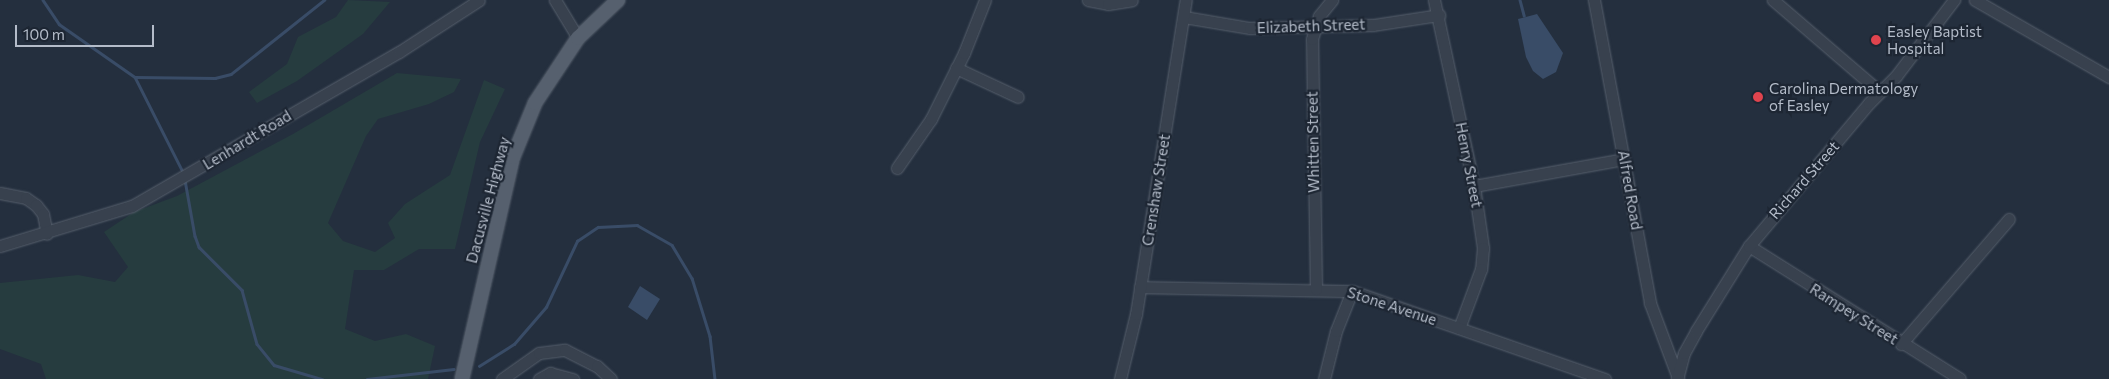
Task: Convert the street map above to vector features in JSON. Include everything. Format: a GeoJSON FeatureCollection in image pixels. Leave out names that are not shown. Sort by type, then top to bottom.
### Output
{"type":"FeatureCollection","features":[{"type":"Feature","properties":{"kind":"main road","name":"Dacusville Highway"},"geometry":{"type":"LineString","coordinates":[[462,379],[513,157],[535,103],[578,38],[618,0]]}},
{"type":"Feature","properties":{"kind":"street","name":"Lenhardt Road"},"geometry":{"type":"LineString","coordinates":[[0,246],[47,234],[132,206],[399,52],[479,0]]}},
{"type":"Feature","properties":{"kind":"street"},"geometry":{"type":"LineString","coordinates":[[555,0],[578,38]]}},
{"type":"Feature","properties":{"kind":"street"},"geometry":{"type":"LineString","coordinates":[[897,168],[931,119],[956,68],[985,0]]}},
{"type":"Feature","properties":{"kind":"street"},"geometry":{"type":"LineString","coordinates":[[1088,0],[1108,4],[1132,0]]}},
{"type":"Feature","properties":{"kind":"street","name":"Crenshaw Street"},"geometry":{"type":"LineString","coordinates":[[1120,379],[1140,287],[1186,0]]}},
{"type":"Feature","properties":{"kind":"street"},"geometry":{"type":"LineString","coordinates":[[1314,26],[1332,0]]}},
{"type":"Feature","properties":{"kind":"street","name":"Henry Street"},"geometry":{"type":"LineString","coordinates":[[1434,0],[1439,15],[1474,186],[1482,260],[1459,328]]}},
{"type":"Feature","properties":{"kind":"street","name":"Alfred Road"},"geometry":{"type":"LineString","coordinates":[[1594,0],[1650,303],[1678,378]]}},
{"type":"Feature","properties":{"kind":"street"},"geometry":{"type":"LineString","coordinates":[[1773,0],[1880,92]]}},
{"type":"Feature","properties":{"kind":"street","name":"Richard Street"},"geometry":{"type":"LineString","coordinates":[[1678,378],[1696,331],[1749,246],[1880,92],[1896,76],[1954,0]]}},
{"type":"Feature","properties":{"kind":"street"},"geometry":{"type":"LineString","coordinates":[[1975,0],[2109,77]]}},
{"type":"Feature","properties":{"kind":"street","name":"Elizabeth Street"},"geometry":{"type":"LineString","coordinates":[[1184,17],[1232,27],[1373,25],[1439,15]]}},
{"type":"Feature","properties":{"kind":"street","name":"Whitten Street"},"geometry":{"type":"LineString","coordinates":[[1314,26],[1311,134],[1316,289]]}},
{"type":"Feature","properties":{"kind":"street"},"geometry":{"type":"LineString","coordinates":[[956,68],[1018,97]]}},
{"type":"Feature","properties":{"kind":"street"},"geometry":{"type":"LineString","coordinates":[[1474,186],[1624,159]]}},
{"type":"Feature","properties":{"kind":"street"},"geometry":{"type":"LineString","coordinates":[[0,193],[26,198],[36,205],[43,214],[47,234]]}},
{"type":"Feature","properties":{"kind":"street"},"geometry":{"type":"LineString","coordinates":[[1902,344],[2009,219]]}},
{"type":"Feature","properties":{"kind":"street","name":"Rampey Street"},"geometry":{"type":"LineString","coordinates":[[1749,246],[1960,379]]}},
{"type":"Feature","properties":{"kind":"street","name":"Stone Avenue"},"geometry":{"type":"LineString","coordinates":[[1140,287],[1352,291],[1605,379]]}},
{"type":"Feature","properties":{"kind":"street"},"geometry":{"type":"LineString","coordinates":[[1324,379],[1336,331],[1352,291]]}},
{"type":"Feature","properties":{"kind":"street"},"geometry":{"type":"LineString","coordinates":[[502,379],[539,353],[565,350],[597,366],[611,379]]}},
{"type":"Feature","properties":{"kind":"street"},"geometry":{"type":"LineString","coordinates":[[539,379],[550,373],[573,379]]}},
{"type":"Feature","properties":{"kind":"green space"},"geometry":{"type":"Polygon","coordinates":[[[348,0],[390,2],[363,34],[297,81],[257,103],[249,92],[287,64],[298,37],[336,17],[348,0]]]}},
{"type":"Feature","properties":{"kind":"green space"},"geometry":{"type":"Polygon","coordinates":[[[397,73],[461,79],[454,92],[429,104],[378,119],[366,136],[328,223],[343,241],[375,252],[395,238],[388,223],[405,204],[450,175],[484,80],[505,89],[480,142],[455,249],[419,249],[384,270],[354,270],[345,329],[375,341],[406,334],[435,346],[428,379],[46,379],[41,364],[0,349],[0,283],[78,275],[115,282],[128,267],[104,232],[134,212],[177,196],[293,134],[397,73]]]}},
{"type":"Feature","properties":{"kind":"water"},"geometry":{"type":"Polygon","coordinates":[[[1537,14],[1563,53],[1556,72],[1543,79],[1533,71],[1526,57],[1518,19],[1537,14]]]}},
{"type":"Feature","properties":{"kind":"water"},"geometry":{"type":"Polygon","coordinates":[[[640,286],[660,299],[647,320],[628,307],[640,286]]]}},
{"type":"Feature","properties":{"kind":"waterway"},"geometry":{"type":"LineString","coordinates":[[43,0],[59,24],[135,77],[183,172]]}},
{"type":"Feature","properties":{"kind":"waterway"},"geometry":{"type":"LineString","coordinates":[[135,77],[215,78],[231,74],[324,0]]}},
{"type":"Feature","properties":{"kind":"waterway"},"geometry":{"type":"LineString","coordinates":[[1520,0],[1524,15]]}},
{"type":"Feature","properties":{"kind":"waterway"},"geometry":{"type":"LineString","coordinates":[[185,180],[195,236],[199,247],[242,290],[257,344],[274,365],[322,379]]}},
{"type":"Feature","properties":{"kind":"waterway"},"geometry":{"type":"LineString","coordinates":[[479,366],[514,344],[546,307],[577,241],[598,227],[637,225],[672,245],[692,278],[710,336],[715,379]]}},
{"type":"Feature","properties":{"kind":"waterway"},"geometry":{"type":"LineString","coordinates":[[367,379],[453,369]]}},
{"type":"Feature","properties":{"kind":"place","name":"Easley Baptist Hospital"},"geometry":{"type":"Point","coordinates":[1876,40]}},
{"type":"Feature","properties":{"kind":"place","name":"Carolina Dermatology of Easley"},"geometry":{"type":"Point","coordinates":[1758,97]}}]}
